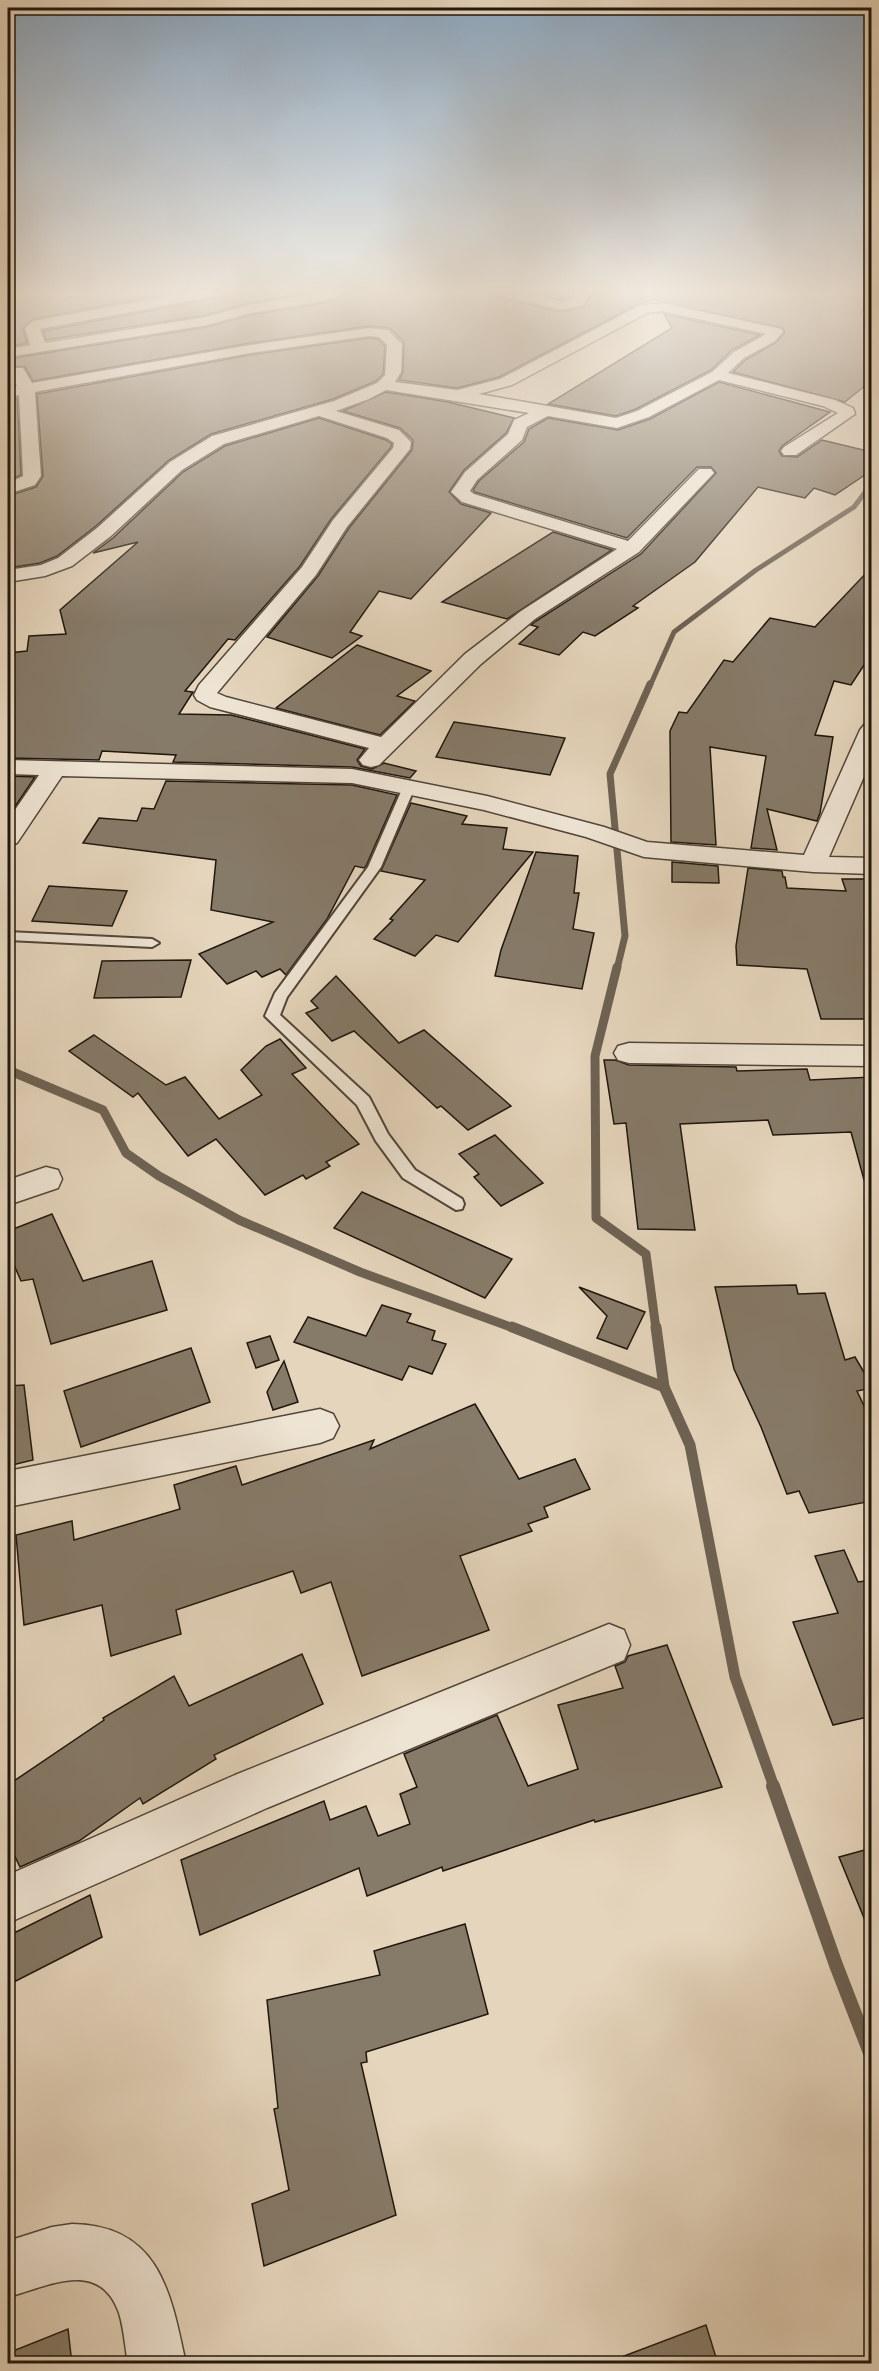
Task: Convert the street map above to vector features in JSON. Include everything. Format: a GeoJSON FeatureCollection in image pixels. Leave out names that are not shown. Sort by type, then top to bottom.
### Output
{"type":"FeatureCollection","features":[{"type":"Feature","properties":{"kind":"street"},"geometry":{"type":"LineString","coordinates":[[8,489],[29,481],[32,476],[28,400]]}},
{"type":"Feature","properties":{"kind":"street"},"geometry":{"type":"LineString","coordinates":[[8,576],[38,571],[64,563],[107,528],[171,468],[197,450],[248,429],[319,411],[351,400]]}},
{"type":"Feature","properties":{"kind":"street"},"geometry":{"type":"LineString","coordinates":[[483,400],[617,423],[643,414],[670,400]]}},
{"type":"Feature","properties":{"kind":"street"},"geometry":{"type":"LineString","coordinates":[[790,451],[847,414],[847,411],[816,400]]}},
{"type":"Feature","properties":{"kind":"street"},"geometry":{"type":"LineString","coordinates":[[319,411],[393,434],[403,441],[401,449],[340,524],[309,570],[205,695],[218,702],[387,746]]}},
{"type":"Feature","properties":{"kind":"street"},"geometry":{"type":"LineString","coordinates":[[544,411],[520,424],[516,436],[471,476],[460,492],[468,498],[632,548]]}},
{"type":"Feature","properties":{"kind":"street"},"geometry":{"type":"LineString","coordinates":[[352,776],[387,746],[473,659],[528,615],[632,548],[705,473]]}},
{"type":"Feature","properties":{"kind":"street"},"geometry":{"type":"LineString","coordinates":[[813,864],[872,730]]}},
{"type":"Feature","properties":{"kind":"street"},"geometry":{"type":"LineString","coordinates":[[8,767],[352,776],[487,803],[596,832],[644,849],[813,864],[872,866]]}},
{"type":"Feature","properties":{"kind":"street"},"geometry":{"type":"LineString","coordinates":[[8,838],[54,770]]}},
{"type":"Feature","properties":{"kind":"street"},"geometry":{"type":"LineString","coordinates":[[629,1053],[872,1056]]}},
{"type":"Feature","properties":{"kind":"street"},"geometry":{"type":"LineString","coordinates":[[8,1193],[46,1179]]}},
{"type":"Feature","properties":{"kind":"street"},"geometry":{"type":"LineString","coordinates":[[8,1489],[320,1426]]}},
{"type":"Feature","properties":{"kind":"street"},"geometry":{"type":"LineString","coordinates":[[8,1899],[251,1791],[609,1645]]}},
{"type":"Feature","properties":{"kind":"street"},"geometry":{"type":"LineString","coordinates":[[8,2269],[76,2250],[105,2253],[128,2272],[146,2309],[157,2364]]}},
{"type":"Feature","properties":{"kind":"lane"},"geometry":{"type":"LineString","coordinates":[[409,788],[374,867],[280,996],[272,1016],[363,1101],[382,1137],[409,1174],[456,1204]]}},
{"type":"Feature","properties":{"kind":"lane"},"geometry":{"type":"LineString","coordinates":[[8,936],[152,943]]}},
{"type":"Feature","properties":{"kind":"building"},"geometry":{"type":"Polygon","coordinates":[[[8,400],[17,400],[21,475],[8,481],[8,400]]]}},
{"type":"Feature","properties":{"kind":"building"},"geometry":{"type":"Polygon","coordinates":[[[37,400],[331,400],[211,434],[169,460],[96,526],[57,556],[40,563],[8,568],[8,496],[36,487],[43,476],[37,400]]]}},
{"type":"Feature","properties":{"kind":"building"},"geometry":{"type":"Polygon","coordinates":[[[369,400],[433,400],[514,418],[506,433],[464,470],[449,492],[461,504],[491,513],[411,599],[379,591],[350,632],[362,636],[332,658],[267,637],[318,576],[349,528],[412,450],[413,440],[400,428],[343,411],[369,400]]]}},
{"type":"Feature","properties":{"kind":"building"},"geometry":{"type":"Polygon","coordinates":[[[555,400],[654,400],[616,416],[548,404],[555,400]]]}},
{"type":"Feature","properties":{"kind":"building"},"geometry":{"type":"Polygon","coordinates":[[[686,400],[784,400],[830,412],[782,446],[779,451],[782,456],[797,457],[822,440],[872,452],[872,470],[835,495],[814,488],[805,498],[758,487],[695,562],[633,606],[638,608],[595,636],[583,632],[559,655],[519,644],[538,627],[531,625],[536,621],[641,554],[716,473],[711,467],[697,467],[627,538],[473,490],[479,481],[524,442],[529,429],[548,418],[618,430],[650,419],[686,400]]]}},
{"type":"Feature","properties":{"kind":"building"},"geometry":{"type":"Polygon","coordinates":[[[319,418],[386,440],[392,444],[391,447],[331,519],[300,566],[235,640],[228,639],[185,691],[193,692],[179,714],[231,715],[365,749],[357,760],[361,766],[372,769],[384,763],[416,771],[410,778],[352,767],[173,762],[176,755],[102,751],[99,760],[8,758],[8,653],[27,651],[29,636],[66,634],[60,610],[138,542],[93,553],[113,538],[183,472],[225,446],[319,418]]]}},
{"type":"Feature","properties":{"kind":"building"},"geometry":{"type":"Polygon","coordinates":[[[553,532],[612,550],[507,619],[442,602],[553,532]]]}},
{"type":"Feature","properties":{"kind":"building"},"geometry":{"type":"Polygon","coordinates":[[[872,567],[872,653],[851,685],[834,681],[815,735],[833,737],[817,821],[767,809],[777,850],[751,848],[766,756],[710,747],[716,845],[671,842],[670,731],[679,712],[687,713],[724,660],[733,662],[770,618],[815,627],[872,567]]]}},
{"type":"Feature","properties":{"kind":"building"},"geometry":{"type":"Polygon","coordinates":[[[357,645],[431,671],[397,696],[415,701],[380,735],[276,708],[357,645]]]}},
{"type":"Feature","properties":{"kind":"building"},"geometry":{"type":"Polygon","coordinates":[[[454,722],[565,738],[550,775],[436,757],[454,722]]]}},
{"type":"Feature","properties":{"kind":"building"},"geometry":{"type":"Polygon","coordinates":[[[8,776],[35,777],[8,817],[8,776]]]}},
{"type":"Feature","properties":{"kind":"building"},"geometry":{"type":"Polygon","coordinates":[[[166,781],[352,785],[397,795],[366,866],[364,868],[355,866],[327,919],[286,975],[280,969],[262,977],[256,971],[227,984],[199,954],[273,922],[211,910],[216,860],[83,843],[99,818],[137,821],[142,808],[154,809],[166,781]]]}},
{"type":"Feature","properties":{"kind":"building"},"geometry":{"type":"Polygon","coordinates":[[[411,803],[467,816],[462,824],[507,828],[503,849],[533,852],[458,942],[436,935],[415,956],[374,939],[393,920],[390,919],[425,880],[381,871],[411,803]]]}},
{"type":"Feature","properties":{"kind":"building"},"geometry":{"type":"Polygon","coordinates":[[[536,852],[578,856],[574,893],[579,893],[573,929],[594,933],[582,989],[495,976],[501,950],[536,852]]]}},
{"type":"Feature","properties":{"kind":"building"},"geometry":{"type":"Polygon","coordinates":[[[672,862],[718,866],[719,883],[672,882],[672,862]]]}},
{"type":"Feature","properties":{"kind":"building"},"geometry":{"type":"Polygon","coordinates":[[[748,868],[782,871],[787,888],[846,891],[842,879],[872,879],[872,1019],[821,1019],[807,969],[737,965],[736,946],[748,868]]]}},
{"type":"Feature","properties":{"kind":"building"},"geometry":{"type":"Polygon","coordinates":[[[49,886],[127,891],[112,926],[32,921],[49,886]]]}},
{"type":"Feature","properties":{"kind":"building"},"geometry":{"type":"Polygon","coordinates":[[[191,960],[181,997],[94,998],[102,961],[191,960]]]}},
{"type":"Feature","properties":{"kind":"building"},"geometry":{"type":"Polygon","coordinates":[[[336,976],[399,1043],[424,1030],[511,1106],[468,1130],[441,1106],[437,1108],[354,1031],[332,1041],[306,1013],[318,1008],[311,1001],[336,976]]]}},
{"type":"Feature","properties":{"kind":"building"},"geometry":{"type":"Polygon","coordinates":[[[94,1035],[166,1085],[185,1077],[219,1119],[262,1095],[241,1070],[266,1046],[280,1039],[306,1068],[292,1074],[359,1144],[326,1162],[330,1166],[306,1179],[303,1175],[265,1195],[216,1139],[188,1156],[138,1093],[133,1097],[69,1051],[94,1035]]]}},
{"type":"Feature","properties":{"kind":"building"},"geometry":{"type":"Polygon","coordinates":[[[604,1060],[615,1060],[629,1065],[736,1067],[737,1071],[807,1069],[810,1080],[872,1077],[872,1179],[864,1180],[851,1132],[773,1135],[768,1120],[680,1124],[695,1230],[638,1229],[626,1123],[614,1124],[604,1060]]]}},
{"type":"Feature","properties":{"kind":"building"},"geometry":{"type":"Polygon","coordinates":[[[495,1135],[543,1183],[501,1206],[474,1177],[479,1174],[459,1154],[495,1135]]]}},
{"type":"Feature","properties":{"kind":"building"},"geometry":{"type":"Polygon","coordinates":[[[362,1192],[512,1259],[485,1298],[334,1228],[362,1192]]]}},
{"type":"Feature","properties":{"kind":"building"},"geometry":{"type":"Polygon","coordinates":[[[52,1214],[83,1281],[152,1261],[167,1310],[51,1344],[33,1279],[21,1281],[8,1251],[8,1231],[52,1214]]]}},
{"type":"Feature","properties":{"kind":"building"},"geometry":{"type":"Polygon","coordinates":[[[796,1285],[798,1294],[825,1293],[845,1360],[855,1357],[872,1386],[872,1388],[857,1391],[872,1423],[872,1501],[809,1513],[799,1491],[787,1494],[761,1427],[734,1369],[715,1287],[796,1285]]]}},
{"type":"Feature","properties":{"kind":"building"},"geometry":{"type":"Polygon","coordinates":[[[579,1287],[645,1312],[627,1349],[597,1338],[607,1316],[579,1287]]]}},
{"type":"Feature","properties":{"kind":"building"},"geometry":{"type":"Polygon","coordinates":[[[382,1305],[411,1314],[407,1322],[435,1331],[432,1340],[446,1344],[432,1374],[409,1366],[402,1380],[294,1342],[308,1317],[366,1336],[382,1305]]]}},
{"type":"Feature","properties":{"kind":"building"},"geometry":{"type":"Polygon","coordinates":[[[270,1336],[279,1360],[256,1368],[247,1343],[270,1336]]]}},
{"type":"Feature","properties":{"kind":"building"},"geometry":{"type":"Polygon","coordinates":[[[191,1348],[210,1402],[81,1447],[64,1391],[191,1348]]]}},
{"type":"Feature","properties":{"kind":"building"},"geometry":{"type":"Polygon","coordinates":[[[284,1361],[298,1402],[273,1410],[267,1392],[284,1361]]]}},
{"type":"Feature","properties":{"kind":"building"},"geometry":{"type":"Polygon","coordinates":[[[24,1385],[33,1460],[8,1466],[8,1386],[24,1385]]]}},
{"type":"Feature","properties":{"kind":"building"},"geometry":{"type":"Polygon","coordinates":[[[475,1404],[519,1479],[575,1459],[590,1489],[544,1507],[548,1517],[528,1524],[532,1531],[460,1556],[489,1630],[362,1676],[331,1582],[301,1593],[293,1571],[176,1610],[181,1634],[111,1656],[102,1605],[24,1625],[16,1535],[72,1521],[74,1540],[180,1509],[174,1485],[236,1466],[242,1485],[374,1440],[370,1449],[475,1404]]]}},
{"type":"Feature","properties":{"kind":"building"},"geometry":{"type":"Polygon","coordinates":[[[844,1550],[858,1582],[872,1580],[872,1716],[833,1725],[793,1622],[838,1613],[815,1556],[844,1550]]]}},
{"type":"Feature","properties":{"kind":"building"},"geometry":{"type":"Polygon","coordinates":[[[667,1645],[722,1787],[595,1822],[594,1820],[443,1871],[442,1867],[367,1896],[359,1868],[200,1935],[181,1860],[324,1801],[330,1820],[366,1806],[378,1836],[410,1824],[400,1794],[417,1787],[404,1754],[497,1715],[528,1786],[578,1769],[558,1705],[623,1688],[615,1666],[625,1662],[628,1656],[667,1645]]]}},
{"type":"Feature","properties":{"kind":"building"},"geometry":{"type":"Polygon","coordinates":[[[302,1654],[323,1704],[214,1755],[216,1759],[143,1804],[140,1798],[79,1841],[20,1867],[8,1842],[8,1785],[104,1720],[103,1718],[174,1676],[189,1706],[302,1654]]]}},
{"type":"Feature","properties":{"kind":"building"},"geometry":{"type":"Polygon","coordinates":[[[872,1848],[872,1934],[871,1935],[839,1857],[872,1848]]]}},
{"type":"Feature","properties":{"kind":"building"},"geometry":{"type":"Polygon","coordinates":[[[90,1895],[102,1937],[8,1985],[8,1936],[90,1895]]]}},
{"type":"Feature","properties":{"kind":"building"},"geometry":{"type":"Polygon","coordinates":[[[465,1924],[488,2014],[366,2052],[367,2062],[361,2063],[396,2215],[264,2266],[252,2204],[289,2190],[274,2109],[278,2108],[267,2000],[380,1975],[374,1951],[465,1924]]]}},
{"type":"Feature","properties":{"kind":"building"},"geometry":{"type":"Polygon","coordinates":[[[706,2325],[718,2364],[612,2364],[611,2361],[706,2325]]]}},
{"type":"Feature","properties":{"kind":"building"},"geometry":{"type":"Polygon","coordinates":[[[68,2329],[72,2364],[8,2364],[8,2353],[68,2329]]]}},
{"type":"Feature","properties":{"kind":"waterway"},"geometry":{"type":"LineString","coordinates":[[650,686],[674,632],[756,570],[854,507],[872,483]]}},
{"type":"Feature","properties":{"kind":"waterway"},"geometry":{"type":"LineString","coordinates":[[617,969],[625,936],[610,774],[650,684]]}},
{"type":"Feature","properties":{"kind":"waterway"},"geometry":{"type":"LineString","coordinates":[[617,967],[595,1056],[596,1218],[646,1254],[656,1329]]}},
{"type":"Feature","properties":{"kind":"waterway"},"geometry":{"type":"LineString","coordinates":[[8,1070],[103,1110],[126,1153],[159,1176],[239,1220],[360,1272],[516,1329]]}},
{"type":"Feature","properties":{"kind":"waterway"},"geometry":{"type":"LineString","coordinates":[[512,1327],[664,1387]]}},
{"type":"Feature","properties":{"kind":"waterway"},"geometry":{"type":"LineString","coordinates":[[656,1327],[664,1387]]}},
{"type":"Feature","properties":{"kind":"waterway"},"geometry":{"type":"LineString","coordinates":[[664,1387],[690,1445],[735,1677],[774,1787]]}},
{"type":"Feature","properties":{"kind":"waterway"},"geometry":{"type":"LineString","coordinates":[[773,1786],[836,1965],[872,2058]]}}]}
